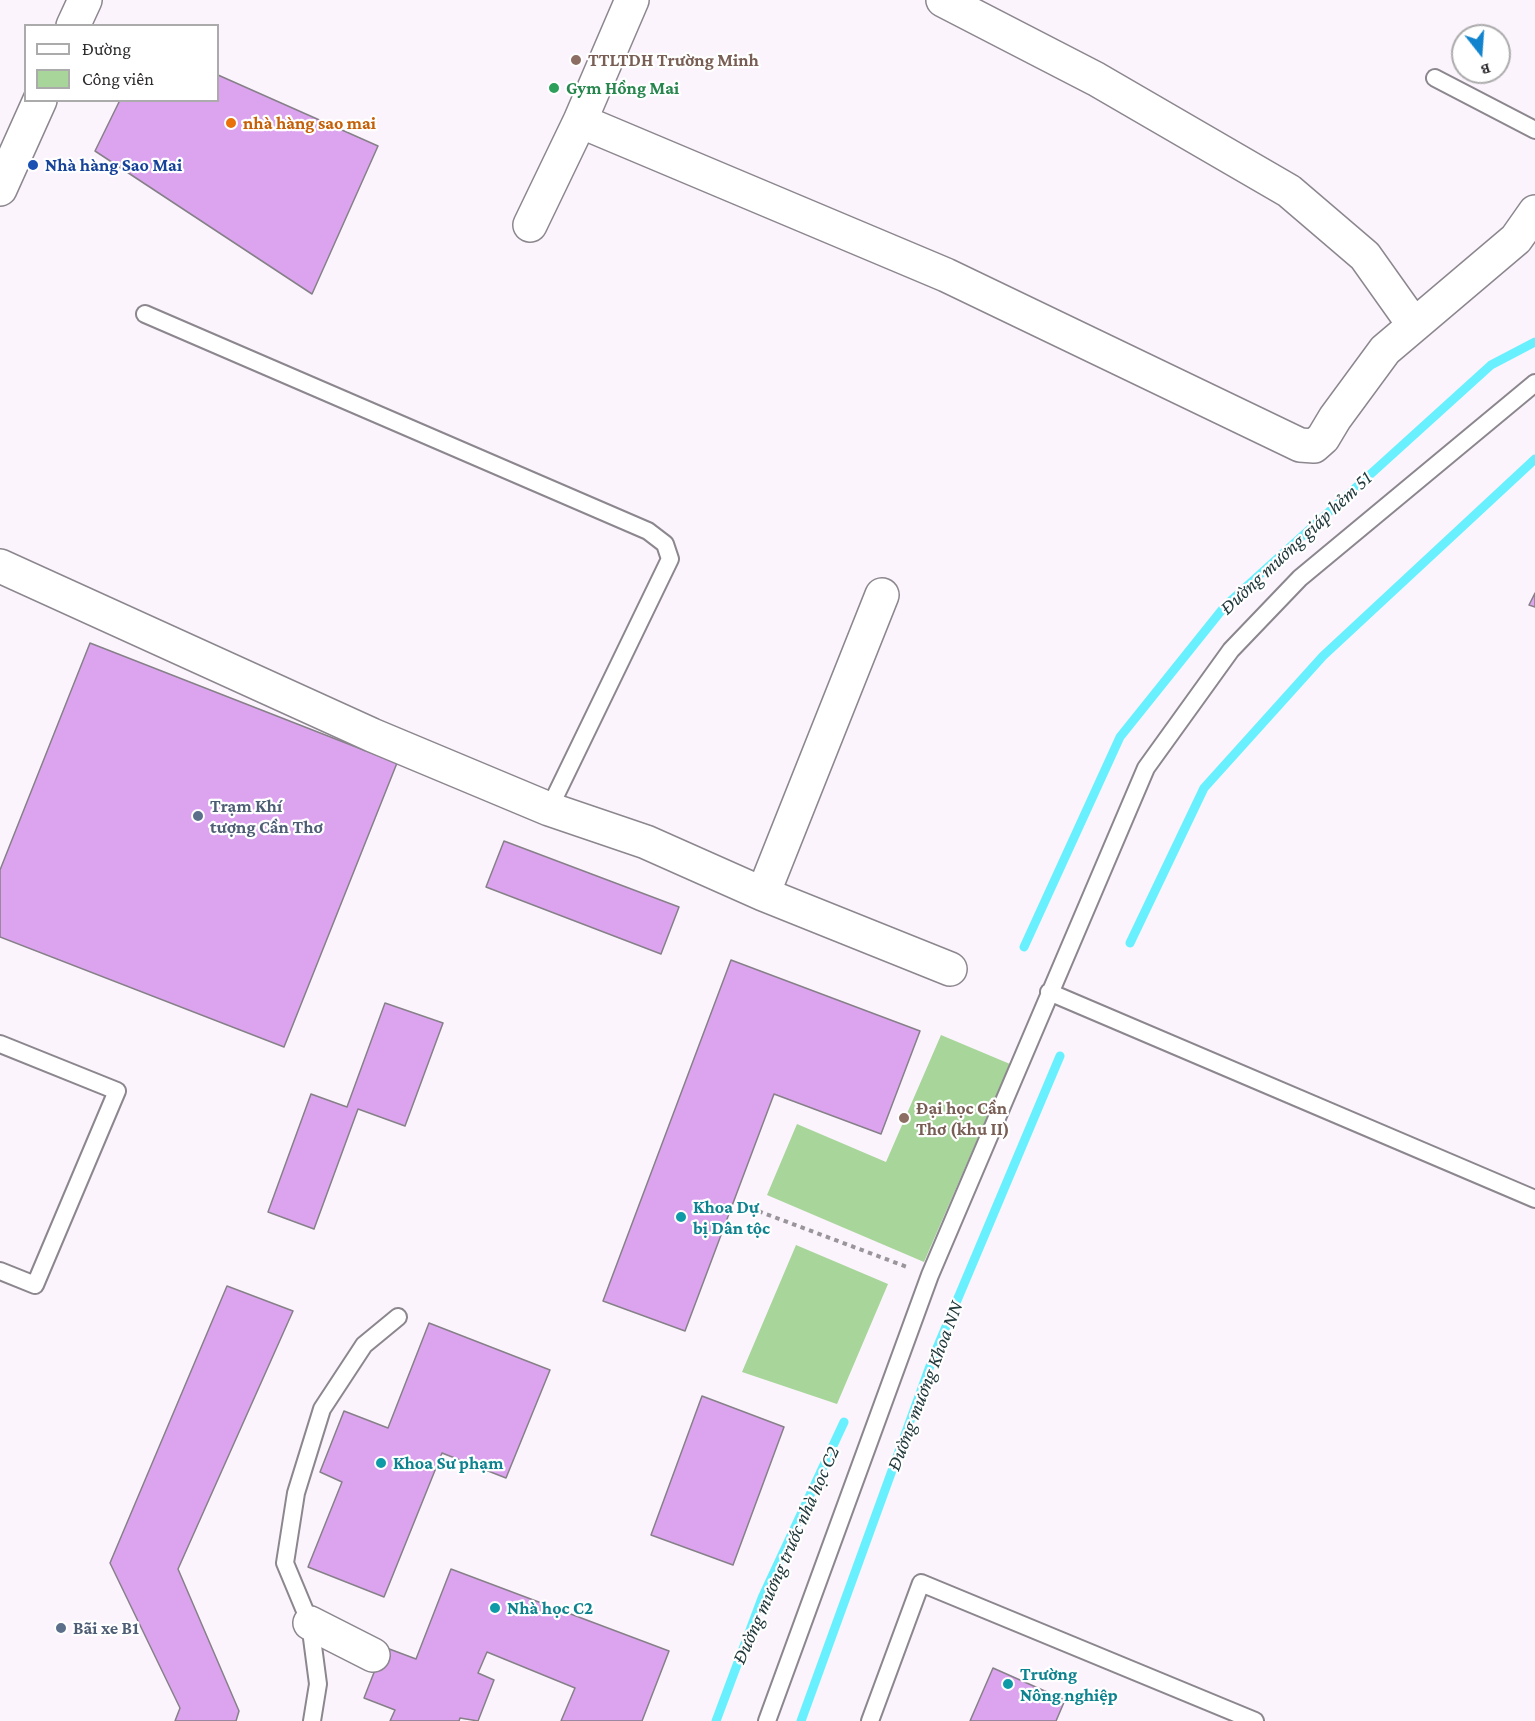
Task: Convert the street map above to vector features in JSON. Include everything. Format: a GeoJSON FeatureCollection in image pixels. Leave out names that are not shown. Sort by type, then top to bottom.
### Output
{"type":"FeatureCollection","features":[{"type":"Feature","properties":{"kind":"main road"},"geometry":{"type":"LineString","coordinates":[[74,24],[85,0]]}},
{"type":"Feature","properties":{"kind":"main road"},"geometry":{"type":"LineString","coordinates":[[530,225],[580,121],[632,0]]}},
{"type":"Feature","properties":{"kind":"main road"},"geometry":{"type":"LineString","coordinates":[[943,0],[1096,80],[1289,191],[1365,256],[1414,325]]}},
{"type":"Feature","properties":{"kind":"main road"},"geometry":{"type":"LineString","coordinates":[[0,189],[39,102]]}},
{"type":"Feature","properties":{"kind":"main road"},"geometry":{"type":"LineString","coordinates":[[580,121],[946,275],[1300,445],[1314,446],[1323,438],[1385,350],[1516,240],[1535,212]]}},
{"type":"Feature","properties":{"kind":"main road"},"geometry":{"type":"LineString","coordinates":[[0,566],[372,735],[549,809],[646,842],[763,894],[950,969]]}},
{"type":"Feature","properties":{"kind":"main road"},"geometry":{"type":"LineString","coordinates":[[763,894],[882,595]]}},
{"type":"Feature","properties":{"kind":"main road"},"geometry":{"type":"LineString","coordinates":[[310,1623],[373,1655]]}},
{"type":"Feature","properties":{"kind":"lane"},"geometry":{"type":"LineString","coordinates":[[1435,78],[1535,130]]}},
{"type":"Feature","properties":{"kind":"lane"},"geometry":{"type":"LineString","coordinates":[[145,314],[648,531],[665,544],[670,559],[549,809]]}},
{"type":"Feature","properties":{"kind":"lane"},"geometry":{"type":"LineString","coordinates":[[767,1721],[930,1275],[1146,768],[1231,650],[1300,578],[1535,383]]}},
{"type":"Feature","properties":{"kind":"lane"},"geometry":{"type":"LineString","coordinates":[[1049,992],[1535,1199]]}},
{"type":"Feature","properties":{"kind":"lane"},"geometry":{"type":"LineString","coordinates":[[0,1044],[117,1091],[34,1285],[0,1271]]}},
{"type":"Feature","properties":{"kind":"lane"},"geometry":{"type":"LineString","coordinates":[[312,1721],[318,1684],[310,1623],[285,1563],[296,1493],[322,1409],[364,1345],[398,1317]]}},
{"type":"Feature","properties":{"kind":"lane"},"geometry":{"type":"LineString","coordinates":[[870,1721],[921,1583],[1255,1721]]}},
{"type":"Feature","properties":{"kind":"path"},"geometry":{"type":"LineString","coordinates":[[750,1208],[930,1275]]}},
{"type":"Feature","properties":{"kind":"green space"},"geometry":{"type":"Polygon","coordinates":[[[941,1035],[1010,1064],[924,1262],[767,1195],[797,1124],[886,1162],[941,1035]]]}},
{"type":"Feature","properties":{"kind":"green space"},"geometry":{"type":"Polygon","coordinates":[[[796,1245],[888,1284],[837,1404],[742,1372],[796,1245]]]}},
{"type":"Feature","properties":{"kind":"building"},"geometry":{"type":"Polygon","coordinates":[[[219,75],[378,146],[312,294],[95,151],[119,102],[219,102],[219,75]]]}},
{"type":"Feature","properties":{"kind":"building"},"geometry":{"type":"Polygon","coordinates":[[[1535,593],[1535,607],[1529,605],[1535,593]]]}},
{"type":"Feature","properties":{"kind":"building","name":"Trạm Khí tượng Cần Thơ"},"geometry":{"type":"Polygon","coordinates":[[[90,643],[397,763],[284,1047],[0,937],[0,870],[90,643]]]}},
{"type":"Feature","properties":{"kind":"building"},"geometry":{"type":"Polygon","coordinates":[[[504,841],[679,907],[661,954],[486,887],[504,841]]]}},
{"type":"Feature","properties":{"kind":"building","name":"Khoa Dự bị Dân tộc"},"geometry":{"type":"Polygon","coordinates":[[[731,960],[920,1031],[881,1134],[774,1094],[685,1331],[603,1301],[731,960]]]}},
{"type":"Feature","properties":{"kind":"building"},"geometry":{"type":"Polygon","coordinates":[[[385,1003],[443,1023],[405,1126],[358,1109],[314,1229],[268,1212],[311,1094],[347,1107],[385,1003]]]}},
{"type":"Feature","properties":{"kind":"building"},"geometry":{"type":"Polygon","coordinates":[[[227,1286],[293,1311],[178,1569],[239,1711],[236,1721],[175,1721],[180,1708],[110,1563],[227,1286]]]}},
{"type":"Feature","properties":{"kind":"building","name":"Khoa Sư phạm"},"geometry":{"type":"Polygon","coordinates":[[[429,1323],[550,1370],[506,1478],[442,1453],[384,1597],[308,1567],[342,1482],[320,1472],[344,1411],[388,1428],[429,1323]]]}},
{"type":"Feature","properties":{"kind":"building"},"geometry":{"type":"Polygon","coordinates":[[[702,1396],[784,1427],[733,1565],[651,1535],[702,1396]]]}},
{"type":"Feature","properties":{"kind":"building","name":"Nhà học C2"},"geometry":{"type":"Polygon","coordinates":[[[451,1569],[669,1651],[642,1721],[561,1721],[575,1688],[487,1652],[478,1673],[494,1680],[478,1721],[460,1718],[459,1721],[390,1721],[395,1710],[364,1698],[384,1647],[416,1659],[451,1569]]]}},
{"type":"Feature","properties":{"kind":"building","name":"Trường Nông nghiệp"},"geometry":{"type":"Polygon","coordinates":[[[993,1668],[1065,1700],[1056,1721],[970,1721],[993,1668]]]}},
{"type":"Feature","properties":{"kind":"waterway","name":"Đường mương giáp hẻm 51"},"geometry":{"type":"LineString","coordinates":[[1024,947],[1120,737],[1225,606],[1491,365],[1535,342]]}},
{"type":"Feature","properties":{"kind":"waterway"},"geometry":{"type":"LineString","coordinates":[[1130,943],[1204,788],[1323,656],[1535,459]]}},
{"type":"Feature","properties":{"kind":"waterway","name":"Đường mương Khoa NN"},"geometry":{"type":"LineString","coordinates":[[801,1721],[934,1355],[1060,1056]]}},
{"type":"Feature","properties":{"kind":"waterway","name":"Đường mương trước nhà học C2"},"geometry":{"type":"LineString","coordinates":[[716,1721],[762,1598],[844,1422]]}},
{"type":"Feature","properties":{"kind":"place","name":"TTLTDH Trường Minh"},"geometry":{"type":"Point","coordinates":[576,60]}},
{"type":"Feature","properties":{"kind":"place","name":"Gym Hồng Mai"},"geometry":{"type":"Point","coordinates":[554,88]}},
{"type":"Feature","properties":{"kind":"place","name":"nhà hàng sao mai"},"geometry":{"type":"Point","coordinates":[231,123]}},
{"type":"Feature","properties":{"kind":"place","name":"Nhà hàng Sao Mai"},"geometry":{"type":"Point","coordinates":[33,165]}},
{"type":"Feature","properties":{"kind":"place","name":"Trạm Khí tượng Cần Thơ"},"geometry":{"type":"Point","coordinates":[198,816]}},
{"type":"Feature","properties":{"kind":"place","name":"Đại học Cần Thơ (khu II)"},"geometry":{"type":"Point","coordinates":[904,1118]}},
{"type":"Feature","properties":{"kind":"place","name":"Khoa Dự bị Dân tộc"},"geometry":{"type":"Point","coordinates":[681,1217]}},
{"type":"Feature","properties":{"kind":"place","name":"Khoa Sư phạm"},"geometry":{"type":"Point","coordinates":[381,1463]}},
{"type":"Feature","properties":{"kind":"place","name":"Nhà học C2"},"geometry":{"type":"Point","coordinates":[495,1608]}},
{"type":"Feature","properties":{"kind":"place","name":"Bãi xe B1"},"geometry":{"type":"Point","coordinates":[61,1628]}},
{"type":"Feature","properties":{"kind":"place","name":"Trường Nông nghiệp"},"geometry":{"type":"Point","coordinates":[1008,1684]}}]}
